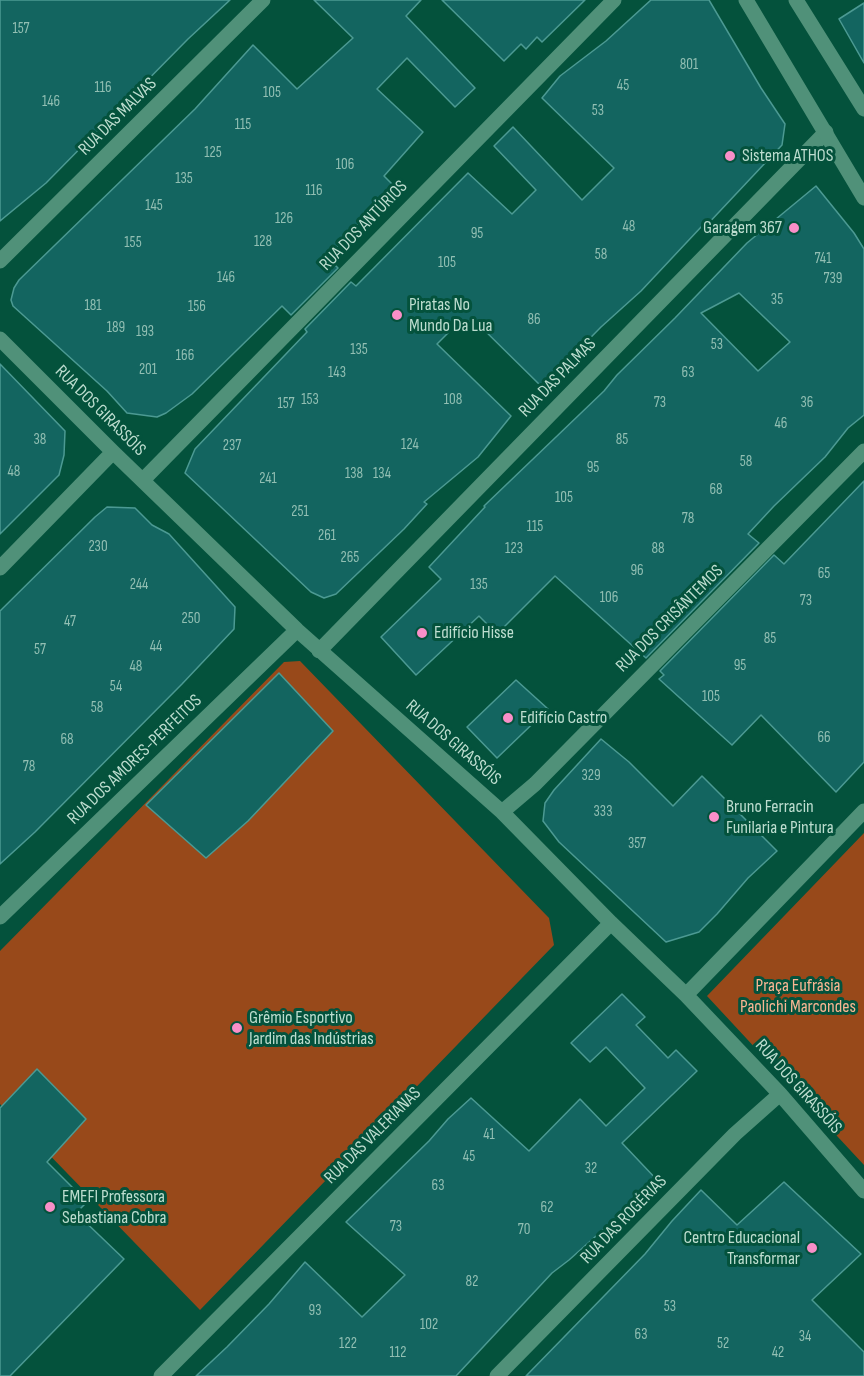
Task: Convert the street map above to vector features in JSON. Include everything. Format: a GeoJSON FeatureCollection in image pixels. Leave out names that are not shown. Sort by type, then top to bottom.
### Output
{"type":"FeatureCollection","features":[{"type":"Feature","properties":{"kind":"street","name":"RUA DAS MALVAS"},"geometry":{"type":"LineString","coordinates":[[0,261],[263,0]]}},
{"type":"Feature","properties":{"kind":"street","name":"RUA DOS ANTÚRIOS"},"geometry":{"type":"LineString","coordinates":[[143,480],[614,0]]}},
{"type":"Feature","properties":{"kind":"street"},"geometry":{"type":"LineString","coordinates":[[746,0],[864,198]]}},
{"type":"Feature","properties":{"kind":"street"},"geometry":{"type":"LineString","coordinates":[[796,0],[864,109]]}},
{"type":"Feature","properties":{"kind":"street","name":"RUA DAS PALMAS"},"geometry":{"type":"LineString","coordinates":[[319,651],[826,132]]}},
{"type":"Feature","properties":{"kind":"street","name":"RUA DOS GIRASSÓIS"},"geometry":{"type":"LineString","coordinates":[[0,339],[319,651],[502,812],[611,923],[686,995],[780,1094],[864,1191]]}},
{"type":"Feature","properties":{"kind":"street","name":"RUA DOS CRISÂNTEMOS"},"geometry":{"type":"LineString","coordinates":[[502,812],[535,784],[864,451]]}},
{"type":"Feature","properties":{"kind":"street"},"geometry":{"type":"LineString","coordinates":[[0,568],[113,452]]}},
{"type":"Feature","properties":{"kind":"street","name":"RUA DOS AMORES-PERFEITOS"},"geometry":{"type":"LineString","coordinates":[[0,917],[297,630]]}},
{"type":"Feature","properties":{"kind":"street"},"geometry":{"type":"LineString","coordinates":[[686,995],[864,811]]}},
{"type":"Feature","properties":{"kind":"street","name":"RUA DAS VALERIANAS"},"geometry":{"type":"LineString","coordinates":[[161,1376],[611,923]]}},
{"type":"Feature","properties":{"kind":"street","name":"RUA DAS ROGÉRIAS"},"geometry":{"type":"LineString","coordinates":[[497,1376],[735,1134],[780,1094]]}},
{"type":"Feature","properties":{"kind":"green space","name":"Grêmio Esportivo Jardim das Indústrias"},"geometry":{"type":"Polygon","coordinates":[[[300,661],[549,918],[554,945],[200,1310],[0,1104],[0,951],[284,662],[300,661]]]}},
{"type":"Feature","properties":{"kind":"green space","name":"Praça Eufrásia Paolichi Marcondes"},"geometry":{"type":"Polygon","coordinates":[[[864,833],[864,1165],[707,996],[864,833]]]}},
{"type":"Feature","properties":{"kind":"building"},"geometry":{"type":"Polygon","coordinates":[[[0,0],[230,0],[188,39],[46,183],[0,221],[0,0]]]}},
{"type":"Feature","properties":{"kind":"building"},"geometry":{"type":"Polygon","coordinates":[[[314,0],[421,0],[406,16],[475,88],[455,107],[407,58],[377,89],[423,132],[384,176],[397,189],[369,213],[327,257],[338,268],[291,315],[282,306],[192,394],[166,413],[157,417],[127,413],[107,391],[13,306],[11,300],[14,288],[19,280],[195,109],[253,45],[297,89],[353,38],[314,0]]]}},
{"type":"Feature","properties":{"kind":"building"},"geometry":{"type":"Polygon","coordinates":[[[442,0],[585,0],[542,42],[537,37],[526,49],[521,44],[504,61],[442,0]]]}},
{"type":"Feature","properties":{"kind":"building"},"geometry":{"type":"Polygon","coordinates":[[[651,0],[709,0],[785,124],[782,145],[704,228],[702,226],[641,291],[601,327],[542,387],[475,321],[458,323],[437,344],[511,416],[478,457],[424,502],[427,504],[404,529],[336,594],[324,598],[311,592],[185,473],[195,449],[307,332],[305,329],[351,282],[356,286],[468,173],[512,214],[536,190],[494,146],[513,127],[582,200],[614,168],[542,98],[560,76],[606,41],[651,0]]]}},
{"type":"Feature","properties":{"kind":"building"},"geometry":{"type":"Polygon","coordinates":[[[864,3],[864,63],[839,19],[864,3]]]}},
{"type":"Feature","properties":{"kind":"building"},"geometry":{"type":"Polygon","coordinates":[[[816,186],[854,233],[864,249],[864,415],[848,428],[825,457],[748,534],[759,543],[646,658],[555,576],[497,634],[479,616],[416,675],[381,637],[441,579],[429,567],[484,506],[604,391],[747,243],[816,186]],[[739,293],[701,313],[758,371],[790,342],[739,293]]]}},
{"type":"Feature","properties":{"kind":"building"},"geometry":{"type":"Polygon","coordinates":[[[0,364],[65,431],[64,455],[59,475],[0,534],[0,364]]]}},
{"type":"Feature","properties":{"kind":"building"},"geometry":{"type":"Polygon","coordinates":[[[864,481],[864,762],[836,792],[761,715],[732,745],[659,679],[664,675],[660,671],[774,555],[784,564],[864,481]]]}},
{"type":"Feature","properties":{"kind":"building"},"geometry":{"type":"Polygon","coordinates":[[[107,507],[135,508],[152,525],[169,534],[235,607],[234,629],[35,832],[0,864],[0,611],[107,507]]]}},
{"type":"Feature","properties":{"kind":"building"},"geometry":{"type":"Polygon","coordinates":[[[279,673],[333,731],[248,821],[206,858],[146,805],[279,673]]]}},
{"type":"Feature","properties":{"kind":"building","name":"Edifício Castro"},"geometry":{"type":"Polygon","coordinates":[[[516,680],[548,709],[497,758],[467,727],[516,680]]]}},
{"type":"Feature","properties":{"kind":"building"},"geometry":{"type":"Polygon","coordinates":[[[601,739],[629,762],[673,806],[702,776],[777,851],[748,878],[699,932],[666,942],[559,842],[543,821],[545,803],[554,790],[601,739]]]}},
{"type":"Feature","properties":{"kind":"building"},"geometry":{"type":"Polygon","coordinates":[[[622,994],[645,1017],[636,1025],[668,1058],[676,1050],[697,1071],[622,1143],[658,1181],[552,1273],[456,1376],[196,1376],[269,1304],[305,1262],[362,1317],[405,1275],[346,1222],[471,1098],[529,1151],[580,1099],[606,1126],[645,1088],[606,1047],[590,1062],[571,1043],[622,994]]]}},
{"type":"Feature","properties":{"kind":"building"},"geometry":{"type":"Polygon","coordinates":[[[37,1069],[86,1119],[47,1162],[87,1202],[76,1213],[124,1259],[10,1376],[0,1376],[0,1108],[37,1069]]]}},
{"type":"Feature","properties":{"kind":"building"},"geometry":{"type":"Polygon","coordinates":[[[784,1182],[861,1254],[812,1300],[864,1352],[864,1376],[526,1376],[645,1254],[701,1190],[737,1225],[784,1182]]]}},
{"type":"Feature","properties":{"kind":"place","name":"Sistema ATHOS"},"geometry":{"type":"Point","coordinates":[730,156]}},
{"type":"Feature","properties":{"kind":"place","name":"Garagem 367"},"geometry":{"type":"Point","coordinates":[794,228]}},
{"type":"Feature","properties":{"kind":"place","name":"Piratas No Mundo Da Lua"},"geometry":{"type":"Point","coordinates":[397,315]}},
{"type":"Feature","properties":{"kind":"place","name":"Edifício Hisse"},"geometry":{"type":"Point","coordinates":[422,633]}},
{"type":"Feature","properties":{"kind":"place","name":"Edifício Castro"},"geometry":{"type":"Point","coordinates":[508,718]}},
{"type":"Feature","properties":{"kind":"place","name":"Bruno Ferracin Funilaria e Pintura"},"geometry":{"type":"Point","coordinates":[714,817]}},
{"type":"Feature","properties":{"kind":"place","name":"Grêmio Esportivo Jardim das Indústrias"},"geometry":{"type":"Point","coordinates":[237,1028]}},
{"type":"Feature","properties":{"kind":"place","name":"EMEFI Professora Sebastiana Cobra"},"geometry":{"type":"Point","coordinates":[50,1207]}},
{"type":"Feature","properties":{"kind":"place","name":"Centro Educacional Transformar"},"geometry":{"type":"Point","coordinates":[812,1248]}}]}
